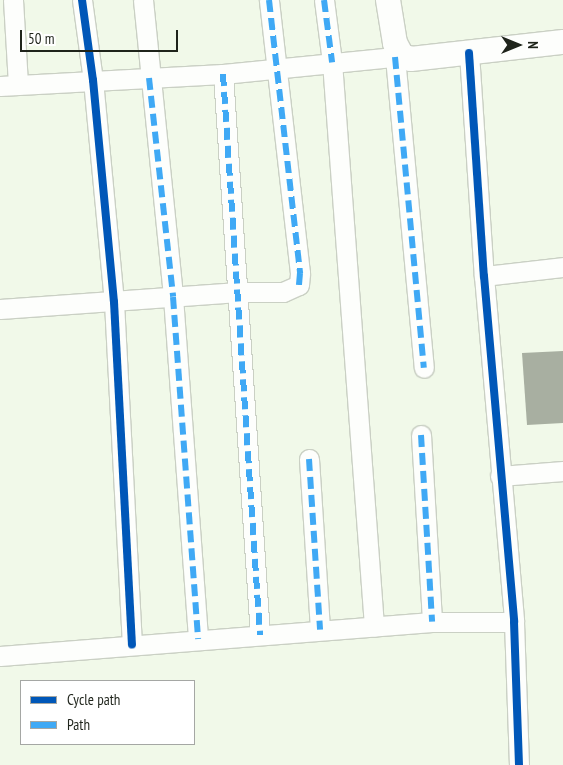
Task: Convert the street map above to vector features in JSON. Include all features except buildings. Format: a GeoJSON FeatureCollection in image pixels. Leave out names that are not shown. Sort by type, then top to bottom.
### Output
{"type":"FeatureCollection","features":[{"type":"Feature","properties":{"kind":"street"},"geometry":{"type":"LineString","coordinates":[[13,0],[9,85],[222,74],[398,56],[424,59],[563,42]]}},
{"type":"Feature","properties":{"kind":"street"},"geometry":{"type":"LineString","coordinates":[[82,0],[93,80],[114,302],[132,645]]}},
{"type":"Feature","properties":{"kind":"street"},"geometry":{"type":"LineString","coordinates":[[142,0],[173,297],[198,639]]}},
{"type":"Feature","properties":{"kind":"street"},"geometry":{"type":"LineString","coordinates":[[0,309],[238,292],[283,292],[299,285],[300,273],[279,68],[269,0]]}},
{"type":"Feature","properties":{"kind":"street"},"geometry":{"type":"LineString","coordinates":[[324,0],[332,62],[374,626]]}},
{"type":"Feature","properties":{"kind":"street"},"geometry":{"type":"LineString","coordinates":[[388,0],[390,23],[398,56],[424,368]]}},
{"type":"Feature","properties":{"kind":"street"},"geometry":{"type":"LineString","coordinates":[[469,53],[484,276],[514,622],[519,765]]}},
{"type":"Feature","properties":{"kind":"street"},"geometry":{"type":"LineString","coordinates":[[222,74],[260,635]]}},
{"type":"Feature","properties":{"kind":"street"},"geometry":{"type":"LineString","coordinates":[[484,276],[563,267]]}},
{"type":"Feature","properties":{"kind":"street"},"geometry":{"type":"LineString","coordinates":[[421,435],[432,622]]}},
{"type":"Feature","properties":{"kind":"street"},"geometry":{"type":"LineString","coordinates":[[309,459],[320,630]]}},
{"type":"Feature","properties":{"kind":"street"},"geometry":{"type":"LineString","coordinates":[[500,476],[563,471]]}},
{"type":"Feature","properties":{"kind":"street"},"geometry":{"type":"LineString","coordinates":[[0,656],[432,622],[514,622]]}},
{"type":"Feature","properties":{"kind":"marked path"},"geometry":{"type":"LineString","coordinates":[[269,0],[300,273],[299,285]]}},
{"type":"Feature","properties":{"kind":"marked path"},"geometry":{"type":"LineString","coordinates":[[324,0],[332,62]]}},
{"type":"Feature","properties":{"kind":"marked path"},"geometry":{"type":"LineString","coordinates":[[395,57],[424,368]]}},
{"type":"Feature","properties":{"kind":"marked path"},"geometry":{"type":"LineString","coordinates":[[223,74],[260,635]]}},
{"type":"Feature","properties":{"kind":"marked path"},"geometry":{"type":"LineString","coordinates":[[149,78],[173,297],[198,639]]}},
{"type":"Feature","properties":{"kind":"marked path"},"geometry":{"type":"LineString","coordinates":[[421,435],[432,622]]}},
{"type":"Feature","properties":{"kind":"marked path"},"geometry":{"type":"LineString","coordinates":[[309,459],[320,630]]}},
{"type":"Feature","properties":{"kind":"cycle path"},"geometry":{"type":"LineString","coordinates":[[82,0],[93,80],[114,302],[132,645]]}},
{"type":"Feature","properties":{"kind":"cycle path"},"geometry":{"type":"LineString","coordinates":[[469,53],[484,276],[514,622],[519,765]]}}]}
